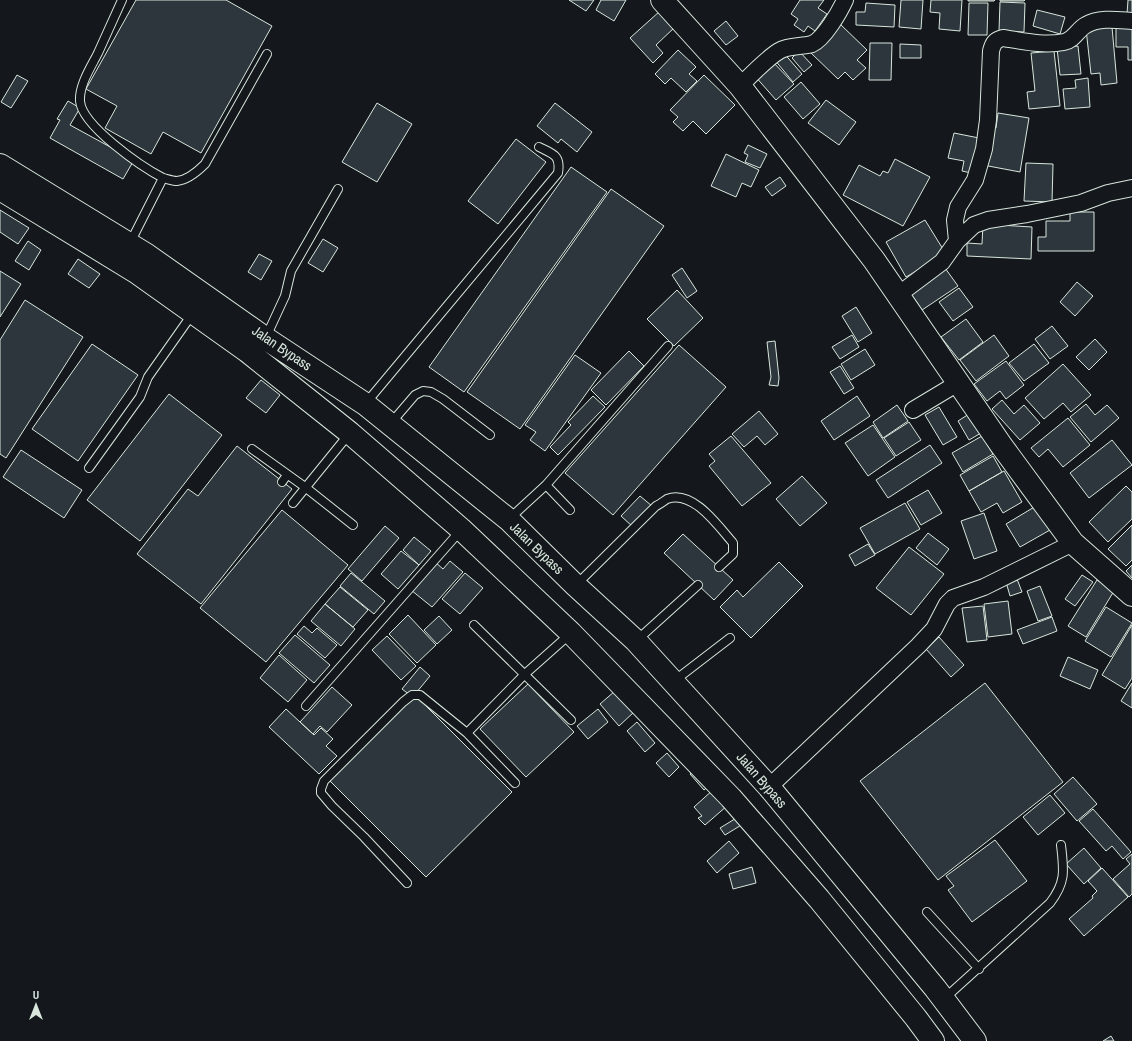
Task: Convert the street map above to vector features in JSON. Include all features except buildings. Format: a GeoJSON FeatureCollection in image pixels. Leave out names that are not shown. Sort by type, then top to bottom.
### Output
{"type":"FeatureCollection","features":[{"type":"Feature","properties":{"kind":"main road"},"geometry":{"type":"LineString","coordinates":[[662,0],[740,86],[874,260],[1001,445],[1072,543],[1132,595]]}},
{"type":"Feature","properties":{"kind":"main road","name":"Jalan Bypass"},"geometry":{"type":"LineString","coordinates":[[0,165],[153,259],[265,338],[365,404],[509,520],[575,585],[636,641],[769,787],[944,999],[975,1041]]}},
{"type":"Feature","properties":{"kind":"main road","name":"Jalan Bypass"},"geometry":{"type":"LineString","coordinates":[[0,189],[136,272],[247,350],[350,433],[461,529],[571,633],[731,798],[819,899],[933,1041]]}},
{"type":"Feature","properties":{"kind":"main road"},"geometry":{"type":"LineString","coordinates":[[916,1018],[944,999]]}},
{"type":"Feature","properties":{"kind":"street"},"geometry":{"type":"LineString","coordinates":[[740,86],[749,76],[778,52],[788,47],[813,43],[820,38],[842,8],[845,0]]}},
{"type":"Feature","properties":{"kind":"street"},"geometry":{"type":"LineString","coordinates":[[957,241],[955,220],[958,207],[975,180],[984,149],[988,120],[991,51],[993,44],[997,40],[1003,38],[1046,44],[1064,42],[1069,40],[1086,25],[1097,21],[1132,21]]}},
{"type":"Feature","properties":{"kind":"street"},"geometry":{"type":"LineString","coordinates":[[898,295],[942,262],[957,241],[974,225],[988,220],[1027,214],[1073,204],[1108,193],[1132,188]]}},
{"type":"Feature","properties":{"kind":"street"},"geometry":{"type":"LineString","coordinates":[[913,410],[958,383]]}},
{"type":"Feature","properties":{"kind":"street"},"geometry":{"type":"LineString","coordinates":[[769,787],[918,646],[934,629],[947,604],[953,598],[984,587],[1072,543]]}},
{"type":"Feature","properties":{"kind":"lane"},"geometry":{"type":"LineString","coordinates":[[122,0],[84,81],[80,101],[83,112],[113,144],[147,170],[163,178],[176,181],[188,177],[198,171],[205,164],[267,54]]}},
{"type":"Feature","properties":{"kind":"lane"},"geometry":{"type":"LineString","coordinates":[[365,404],[558,173],[558,162],[555,156],[540,148]]}},
{"type":"Feature","properties":{"kind":"lane"},"geometry":{"type":"LineString","coordinates":[[129,244],[163,178]]}},
{"type":"Feature","properties":{"kind":"lane"},"geometry":{"type":"LineString","coordinates":[[265,338],[285,296],[291,271],[338,189]]}},
{"type":"Feature","properties":{"kind":"lane"},"geometry":{"type":"LineString","coordinates":[[89,468],[140,397],[148,377],[193,312]]}},
{"type":"Feature","properties":{"kind":"lane"},"geometry":{"type":"LineString","coordinates":[[509,520],[546,485],[668,346]]}},
{"type":"Feature","properties":{"kind":"lane"},"geometry":{"type":"LineString","coordinates":[[391,424],[415,395],[423,391],[431,392],[443,399],[490,435]]}},
{"type":"Feature","properties":{"kind":"lane"},"geometry":{"type":"LineString","coordinates":[[293,503],[350,433]]}},
{"type":"Feature","properties":{"kind":"lane"},"geometry":{"type":"LineString","coordinates":[[252,449],[305,487],[353,525]]}},
{"type":"Feature","properties":{"kind":"lane"},"geometry":{"type":"LineString","coordinates":[[282,482],[287,475]]}},
{"type":"Feature","properties":{"kind":"lane"},"geometry":{"type":"LineString","coordinates":[[546,485],[570,510]]}},
{"type":"Feature","properties":{"kind":"lane"},"geometry":{"type":"LineString","coordinates":[[575,585],[656,506],[668,499],[681,498],[691,501],[714,521],[733,543],[733,554],[718,567]]}},
{"type":"Feature","properties":{"kind":"lane"},"geometry":{"type":"LineString","coordinates":[[306,706],[461,529]]}},
{"type":"Feature","properties":{"kind":"lane"},"geometry":{"type":"LineString","coordinates":[[636,641],[698,585]]}},
{"type":"Feature","properties":{"kind":"lane"},"geometry":{"type":"LineString","coordinates":[[474,625],[572,720]]}},
{"type":"Feature","properties":{"kind":"lane"},"geometry":{"type":"LineString","coordinates":[[467,733],[526,674],[571,633]]}},
{"type":"Feature","properties":{"kind":"lane"},"geometry":{"type":"LineString","coordinates":[[673,682],[730,638]]}},
{"type":"Feature","properties":{"kind":"lane"},"geometry":{"type":"LineString","coordinates":[[407,883],[321,793],[322,784],[324,781],[386,719],[412,695],[420,695],[467,733],[515,783]]}},
{"type":"Feature","properties":{"kind":"lane"},"geometry":{"type":"LineString","coordinates":[[944,999],[979,969],[1050,903],[1059,892],[1063,878],[1061,845]]}},
{"type":"Feature","properties":{"kind":"lane"},"geometry":{"type":"LineString","coordinates":[[927,912],[979,969]]}}]}
